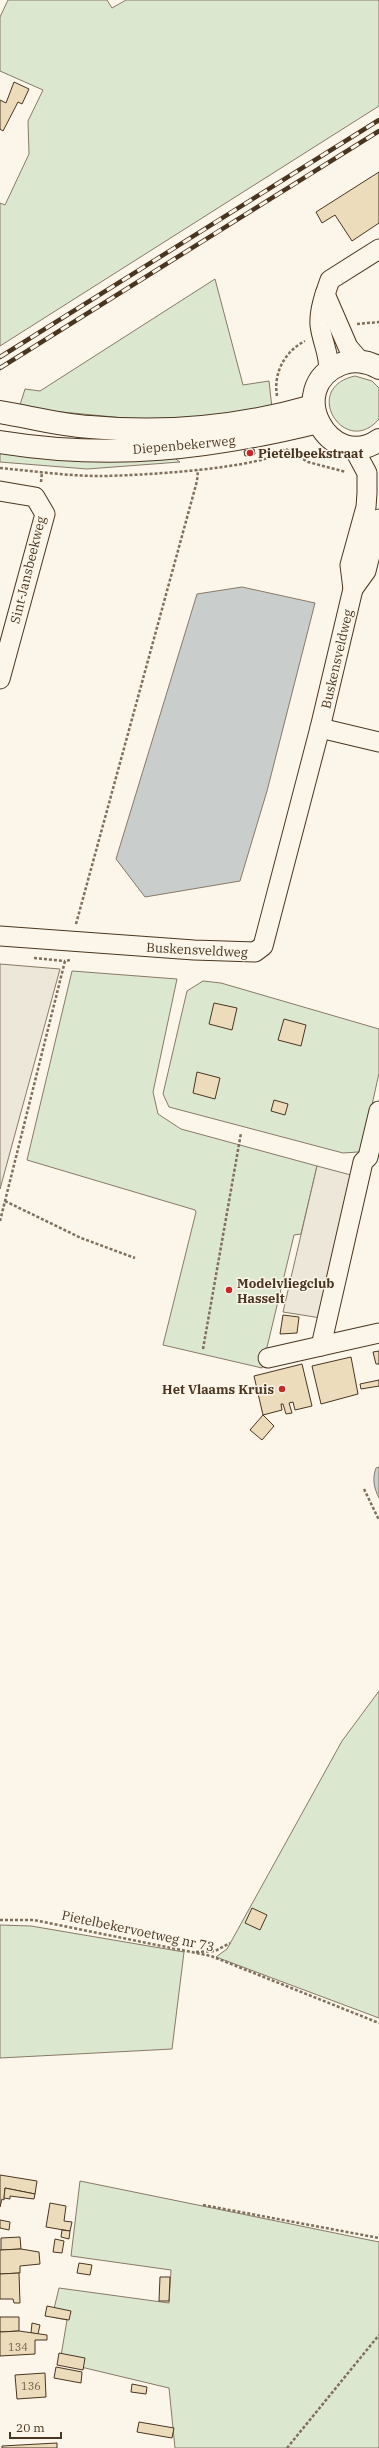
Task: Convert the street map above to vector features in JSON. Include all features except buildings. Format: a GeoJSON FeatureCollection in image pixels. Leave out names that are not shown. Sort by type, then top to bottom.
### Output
{"type":"FeatureCollection","features":[{"type":"Feature","properties":{"kind":"main road"},"geometry":{"type":"LineString","coordinates":[[370,365],[343,363],[328,371],[318,384],[316,414],[328,437],[336,442],[353,447],[372,445],[379,440]]}},
{"type":"Feature","properties":{"kind":"main road","name":"Diepenbekerweg"},"geometry":{"type":"LineString","coordinates":[[0,412],[89,427],[156,430],[216,427],[281,415],[316,414]]}},
{"type":"Feature","properties":{"kind":"main road","name":"Diepenbekerweg"},"geometry":{"type":"LineString","coordinates":[[0,442],[68,450],[172,449],[240,440],[316,414]]}},
{"type":"Feature","properties":{"kind":"street"},"geometry":{"type":"LineString","coordinates":[[328,371],[328,351],[320,327],[320,315],[330,280],[379,249]]}},
{"type":"Feature","properties":{"kind":"street"},"geometry":{"type":"LineString","coordinates":[[325,294],[348,347],[370,365]]}},
{"type":"Feature","properties":{"kind":"street","name":"Buskensveldweg"},"geometry":{"type":"LineString","coordinates":[[353,447],[367,474],[366,562]]}},
{"type":"Feature","properties":{"kind":"street","name":"Sint-Jansbeekweg"},"geometry":{"type":"LineString","coordinates":[[0,491],[35,497],[45,514],[0,679]]}},
{"type":"Feature","properties":{"kind":"street","name":"Buskensveldweg"},"geometry":{"type":"LineString","coordinates":[[366,562],[379,519]]}},
{"type":"Feature","properties":{"kind":"street","name":"Buskensveldweg"},"geometry":{"type":"LineString","coordinates":[[0,936],[74,943],[255,952],[263,946],[320,728],[353,589],[350,565],[366,562]]}},
{"type":"Feature","properties":{"kind":"street"},"geometry":{"type":"LineString","coordinates":[[320,728],[379,742]]}},
{"type":"Feature","properties":{"kind":"street"},"geometry":{"type":"LineString","coordinates":[[321,1346],[365,1160],[379,1111]]}},
{"type":"Feature","properties":{"kind":"street"},"geometry":{"type":"LineString","coordinates":[[268,1358],[379,1333]]}},
{"type":"Feature","properties":{"kind":"path"},"geometry":{"type":"LineString","coordinates":[[286,448],[308,462],[353,474],[367,474]]}},
{"type":"Feature","properties":{"kind":"path"},"geometry":{"type":"LineString","coordinates":[[0,1221],[65,961],[73,960],[79,910],[197,481],[198,470]]}},
{"type":"Feature","properties":{"kind":"path"},"geometry":{"type":"LineString","coordinates":[[203,1349],[241,1133]]}},
{"type":"Feature","properties":{"kind":"path"},"geometry":{"type":"LineString","coordinates":[[5,1201],[81,1238],[135,1258]]}},
{"type":"Feature","properties":{"kind":"path"},"geometry":{"type":"LineString","coordinates":[[364,1489],[379,1520]]}},
{"type":"Feature","properties":{"kind":"path","name":"Pietelbekervoetweg nr 73"},"geometry":{"type":"LineString","coordinates":[[0,1920],[34,1920],[211,1956],[379,2023]]}},
{"type":"Feature","properties":{"kind":"path"},"geometry":{"type":"LineString","coordinates":[[195,1952],[215,1951],[230,1943]]}},
{"type":"Feature","properties":{"kind":"path"},"geometry":{"type":"LineString","coordinates":[[203,2205],[379,2238]]}},
{"type":"Feature","properties":{"kind":"path"},"geometry":{"type":"LineString","coordinates":[[287,2448],[379,2334]]}},
{"type":"Feature","properties":{"kind":"green space"},"geometry":{"type":"Polygon","coordinates":[[[8,0],[107,0],[112,8],[126,0],[379,0],[379,106],[0,346],[0,203],[5,205],[29,154],[28,121],[43,90],[0,71],[0,17],[8,0]]]}},
{"type":"Feature","properties":{"kind":"green space"},"geometry":{"type":"Polygon","coordinates":[[[215,279],[243,385],[269,381],[272,408],[229,416],[156,421],[19,408],[25,389],[40,391],[215,279]]]}},
{"type":"Feature","properties":{"kind":"green space"},"geometry":{"type":"Polygon","coordinates":[[[355,376],[372,381],[379,388],[379,419],[366,429],[353,431],[342,426],[334,417],[329,405],[331,393],[339,383],[355,376]]]}},
{"type":"Feature","properties":{"kind":"green space"},"geometry":{"type":"Polygon","coordinates":[[[0,450],[173,457],[180,462],[87,469],[0,462],[0,450]]]}},
{"type":"Feature","properties":{"kind":"green space"},"geometry":{"type":"Polygon","coordinates":[[[72,971],[177,979],[153,1092],[158,1114],[181,1129],[317,1166],[301,1234],[294,1235],[262,1368],[163,1345],[196,1212],[195,1210],[27,1160],[72,971]]]}},
{"type":"Feature","properties":{"kind":"green space"},"geometry":{"type":"Polygon","coordinates":[[[203,981],[221,983],[379,1029],[379,1073],[363,1146],[358,1152],[343,1153],[169,1107],[163,1094],[187,991],[203,981]]]}},
{"type":"Feature","properties":{"kind":"green space"},"geometry":{"type":"Polygon","coordinates":[[[379,1691],[379,2018],[216,1957],[227,1949],[342,1741],[379,1691]]]}},
{"type":"Feature","properties":{"kind":"green space"},"geometry":{"type":"Polygon","coordinates":[[[0,1925],[31,1926],[184,1952],[172,2049],[0,2058],[0,1925]]]}},
{"type":"Feature","properties":{"kind":"green space"},"geometry":{"type":"Polygon","coordinates":[[[80,2181],[379,2242],[379,2448],[175,2448],[169,2388],[60,2362],[67,2320],[52,2317],[59,2288],[169,2303],[171,2270],[71,2256],[80,2181]]]}},
{"type":"Feature","properties":{"kind":"shaded area"},"geometry":{"type":"Polygon","coordinates":[[[242,587],[315,603],[267,791],[240,881],[145,897],[116,859],[197,594],[242,587]]]}},
{"type":"Feature","properties":{"kind":"shaded area"},"geometry":{"type":"Polygon","coordinates":[[[0,964],[60,969],[0,1189],[0,964]]]}},
{"type":"Feature","properties":{"kind":"shaded area"},"geometry":{"type":"Polygon","coordinates":[[[317,1166],[351,1175],[321,1318],[283,1312],[317,1166]]]}},
{"type":"Feature","properties":{"kind":"shaded area"},"geometry":{"type":"Polygon","coordinates":[[[379,1467],[379,1498],[374,1480],[376,1468],[379,1467]]]}},
{"type":"Feature","properties":{"kind":"railway"},"geometry":{"type":"LineString","coordinates":[[0,357],[379,120]]}},
{"type":"Feature","properties":{"kind":"railway"},"geometry":{"type":"LineString","coordinates":[[0,368],[379,131]]}},
{"type":"Feature","properties":{"kind":"place","name":"Pietelbeekstraat"},"geometry":{"type":"Point","coordinates":[250,453]}},
{"type":"Feature","properties":{"kind":"place","name":"Modelvliegclub Hasselt"},"geometry":{"type":"Point","coordinates":[229,1290]}},
{"type":"Feature","properties":{"kind":"place","name":"Het Vlaams Kruis"},"geometry":{"type":"Point","coordinates":[282,1389]}}]}
